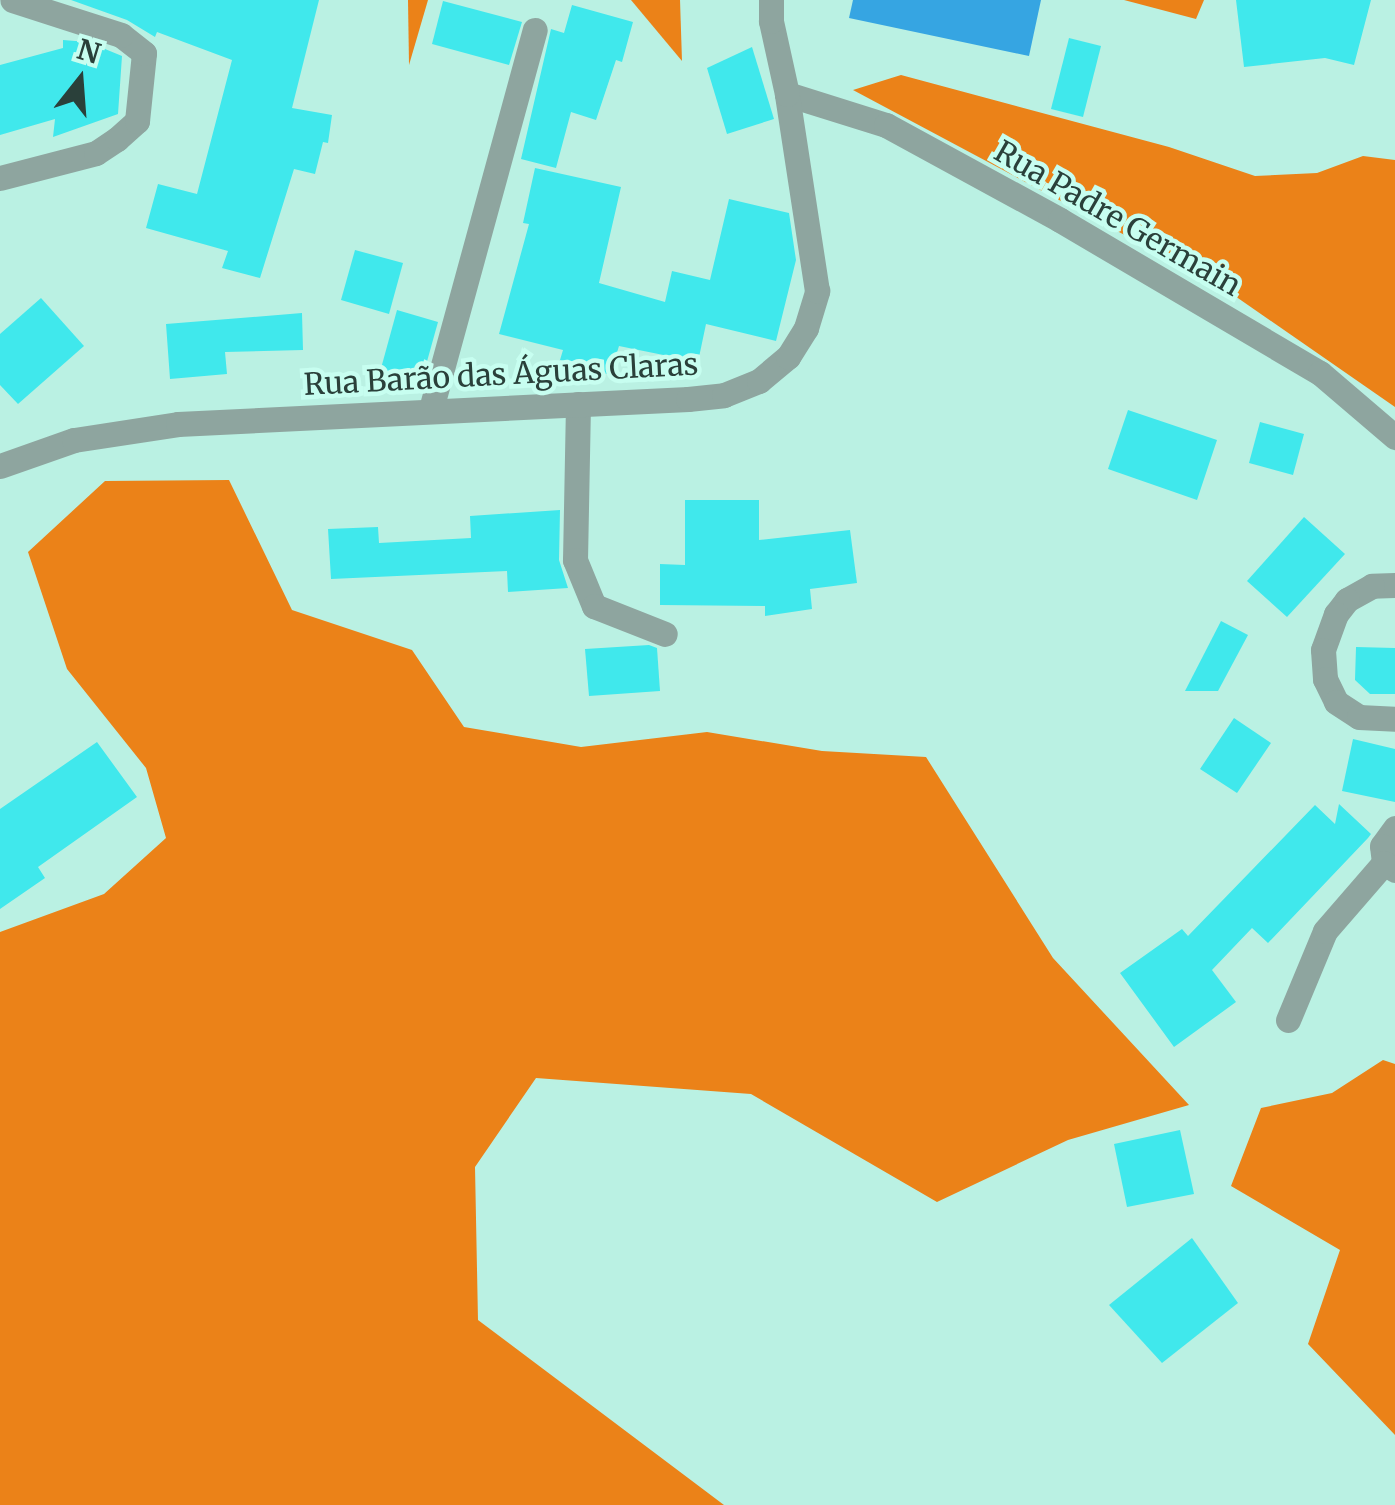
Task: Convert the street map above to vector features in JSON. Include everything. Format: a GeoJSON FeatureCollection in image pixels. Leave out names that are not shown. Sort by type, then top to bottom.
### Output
{"type":"FeatureCollection","features":[{"type":"Feature","properties":{"kind":"street"},"geometry":{"type":"LineString","coordinates":[[0,178],[96,153],[118,139],[138,121],[144,53],[121,34],[12,0]]}},
{"type":"Feature","properties":{"kind":"street","name":"Rua Barão das Águas Claras"},"geometry":{"type":"LineString","coordinates":[[0,466],[74,440],[125,431],[430,409],[724,394],[758,381],[788,357],[806,328],[817,291],[787,94],[771,20],[772,0]]}},
{"type":"Feature","properties":{"kind":"street"},"geometry":{"type":"LineString","coordinates":[[430,409],[535,30]]}},
{"type":"Feature","properties":{"kind":"street","name":"Rua Padre Germain"},"geometry":{"type":"LineString","coordinates":[[787,94],[886,125],[1060,220],[1320,373],[1395,437]]}},
{"type":"Feature","properties":{"kind":"street"},"geometry":{"type":"LineString","coordinates":[[578,404],[574,560],[594,606],[665,634]]}},
{"type":"Feature","properties":{"kind":"street"},"geometry":{"type":"LineString","coordinates":[[1395,585],[1372,586],[1347,600],[1336,614],[1323,650],[1325,679],[1336,702],[1359,716],[1395,720]]}},
{"type":"Feature","properties":{"kind":"street"},"geometry":{"type":"LineString","coordinates":[[1288,1020],[1324,931],[1390,867],[1382,846],[1395,828]]}},
{"type":"Feature","properties":{"kind":"shaded area"},"geometry":{"type":"Polygon","coordinates":[[[408,0],[428,0],[409,65],[408,0]]]}},
{"type":"Feature","properties":{"kind":"shaded area"},"geometry":{"type":"Polygon","coordinates":[[[631,0],[680,0],[682,61],[631,0]]]}},
{"type":"Feature","properties":{"kind":"shaded area"},"geometry":{"type":"Polygon","coordinates":[[[1124,0],[1204,0],[1196,19],[1124,0]]]}},
{"type":"Feature","properties":{"kind":"shaded area"},"geometry":{"type":"Polygon","coordinates":[[[901,75],[1169,147],[1255,176],[1317,173],[1363,156],[1395,160],[1395,407],[1222,287],[853,90],[901,75]]]}},
{"type":"Feature","properties":{"kind":"shaded area"},"geometry":{"type":"Polygon","coordinates":[[[229,480],[292,610],[412,650],[464,727],[581,747],[707,732],[822,751],[926,757],[1053,958],[1189,1105],[1068,1140],[937,1202],[751,1094],[536,1078],[475,1167],[478,1320],[724,1505],[0,1505],[0,932],[104,894],[166,838],[146,768],[67,669],[28,552],[105,481],[229,480]]]}},
{"type":"Feature","properties":{"kind":"shaded area"},"geometry":{"type":"Polygon","coordinates":[[[1383,1060],[1395,1064],[1395,1435],[1308,1344],[1340,1250],[1231,1186],[1261,1108],[1332,1093],[1383,1060]]]}},
{"type":"Feature","properties":{"kind":"water"},"geometry":{"type":"Polygon","coordinates":[[[853,0],[1041,0],[1029,56],[849,18],[853,0]]]}},
{"type":"Feature","properties":{"kind":"building"},"geometry":{"type":"Polygon","coordinates":[[[71,0],[319,0],[292,108],[332,115],[328,143],[323,142],[315,174],[294,169],[260,278],[222,268],[228,251],[146,228],[158,184],[197,194],[232,60],[157,32],[155,37],[127,20],[71,0]]]}},
{"type":"Feature","properties":{"kind":"building"},"geometry":{"type":"Polygon","coordinates":[[[1236,0],[1371,0],[1354,65],[1325,58],[1244,67],[1236,0]]]}},
{"type":"Feature","properties":{"kind":"building"},"geometry":{"type":"Polygon","coordinates":[[[443,1],[522,22],[509,65],[432,44],[443,1]]]}},
{"type":"Feature","properties":{"kind":"building"},"geometry":{"type":"Polygon","coordinates":[[[572,5],[633,22],[622,62],[616,60],[596,120],[571,112],[556,168],[521,159],[551,29],[564,33],[572,5]]]}},
{"type":"Feature","properties":{"kind":"building"},"geometry":{"type":"Polygon","coordinates":[[[1069,38],[1101,46],[1083,117],[1051,109],[1069,38]]]}},
{"type":"Feature","properties":{"kind":"building"},"geometry":{"type":"Polygon","coordinates":[[[63,40],[88,42],[122,56],[118,114],[53,137],[55,119],[0,135],[0,65],[63,48],[63,40]]]}},
{"type":"Feature","properties":{"kind":"building"},"geometry":{"type":"Polygon","coordinates":[[[752,47],[774,119],[727,134],[707,68],[752,47]]]}},
{"type":"Feature","properties":{"kind":"building"},"geometry":{"type":"Polygon","coordinates":[[[535,168],[621,187],[599,283],[665,302],[672,271],[710,280],[729,199],[789,213],[796,260],[776,341],[706,324],[698,362],[619,346],[610,375],[560,360],[563,350],[499,334],[529,224],[523,223],[535,168]]]}},
{"type":"Feature","properties":{"kind":"building"},"geometry":{"type":"Polygon","coordinates":[[[355,250],[403,263],[389,314],[341,300],[355,250]]]}},
{"type":"Feature","properties":{"kind":"building"},"geometry":{"type":"Polygon","coordinates":[[[41,298],[84,346],[18,404],[0,385],[0,334],[41,298]]]}},
{"type":"Feature","properties":{"kind":"building"},"geometry":{"type":"Polygon","coordinates":[[[397,310],[438,322],[421,383],[380,372],[397,310]]]}},
{"type":"Feature","properties":{"kind":"building"},"geometry":{"type":"Polygon","coordinates":[[[302,313],[303,350],[225,352],[227,374],[170,379],[166,324],[302,313]]]}},
{"type":"Feature","properties":{"kind":"building"},"geometry":{"type":"Polygon","coordinates":[[[1128,410],[1217,440],[1197,500],[1108,469],[1128,410]]]}},
{"type":"Feature","properties":{"kind":"building"},"geometry":{"type":"Polygon","coordinates":[[[1260,422],[1304,434],[1293,475],[1249,463],[1260,422]]]}},
{"type":"Feature","properties":{"kind":"building"},"geometry":{"type":"Polygon","coordinates":[[[685,500],[759,500],[759,540],[850,530],[857,583],[810,589],[812,609],[765,616],[765,606],[660,605],[660,564],[685,565],[685,500]]]}},
{"type":"Feature","properties":{"kind":"building"},"geometry":{"type":"Polygon","coordinates":[[[560,510],[559,560],[568,588],[508,592],[507,571],[331,579],[328,529],[378,527],[379,543],[471,538],[470,516],[560,510]]]}},
{"type":"Feature","properties":{"kind":"building"},"geometry":{"type":"Polygon","coordinates":[[[1304,517],[1345,554],[1287,617],[1247,581],[1304,517]]]}},
{"type":"Feature","properties":{"kind":"building"},"geometry":{"type":"Polygon","coordinates":[[[1221,621],[1248,635],[1218,691],[1185,691],[1221,621]]]}},
{"type":"Feature","properties":{"kind":"building"},"geometry":{"type":"Polygon","coordinates":[[[649,645],[657,648],[660,691],[589,696],[585,649],[649,645]]]}},
{"type":"Feature","properties":{"kind":"building"},"geometry":{"type":"Polygon","coordinates":[[[1356,647],[1395,648],[1395,694],[1370,694],[1355,680],[1356,647]]]}},
{"type":"Feature","properties":{"kind":"building"},"geometry":{"type":"Polygon","coordinates":[[[1234,718],[1271,743],[1237,793],[1200,769],[1234,718]]]}},
{"type":"Feature","properties":{"kind":"building"},"geometry":{"type":"Polygon","coordinates":[[[1353,739],[1395,749],[1395,802],[1342,791],[1353,739]]]}},
{"type":"Feature","properties":{"kind":"building"},"geometry":{"type":"Polygon","coordinates":[[[97,742],[137,797],[38,867],[45,878],[0,909],[0,809],[97,742]]]}},
{"type":"Feature","properties":{"kind":"building"},"geometry":{"type":"Polygon","coordinates":[[[1339,804],[1371,834],[1268,943],[1252,928],[1212,970],[1236,1002],[1174,1047],[1120,973],[1182,929],[1188,936],[1315,805],[1335,824],[1339,804]]]}},
{"type":"Feature","properties":{"kind":"building"},"geometry":{"type":"Polygon","coordinates":[[[1180,1130],[1194,1194],[1127,1207],[1114,1144],[1180,1130]]]}},
{"type":"Feature","properties":{"kind":"building"},"geometry":{"type":"Polygon","coordinates":[[[1192,1238],[1238,1303],[1162,1363],[1109,1305],[1192,1238]]]}}]}
